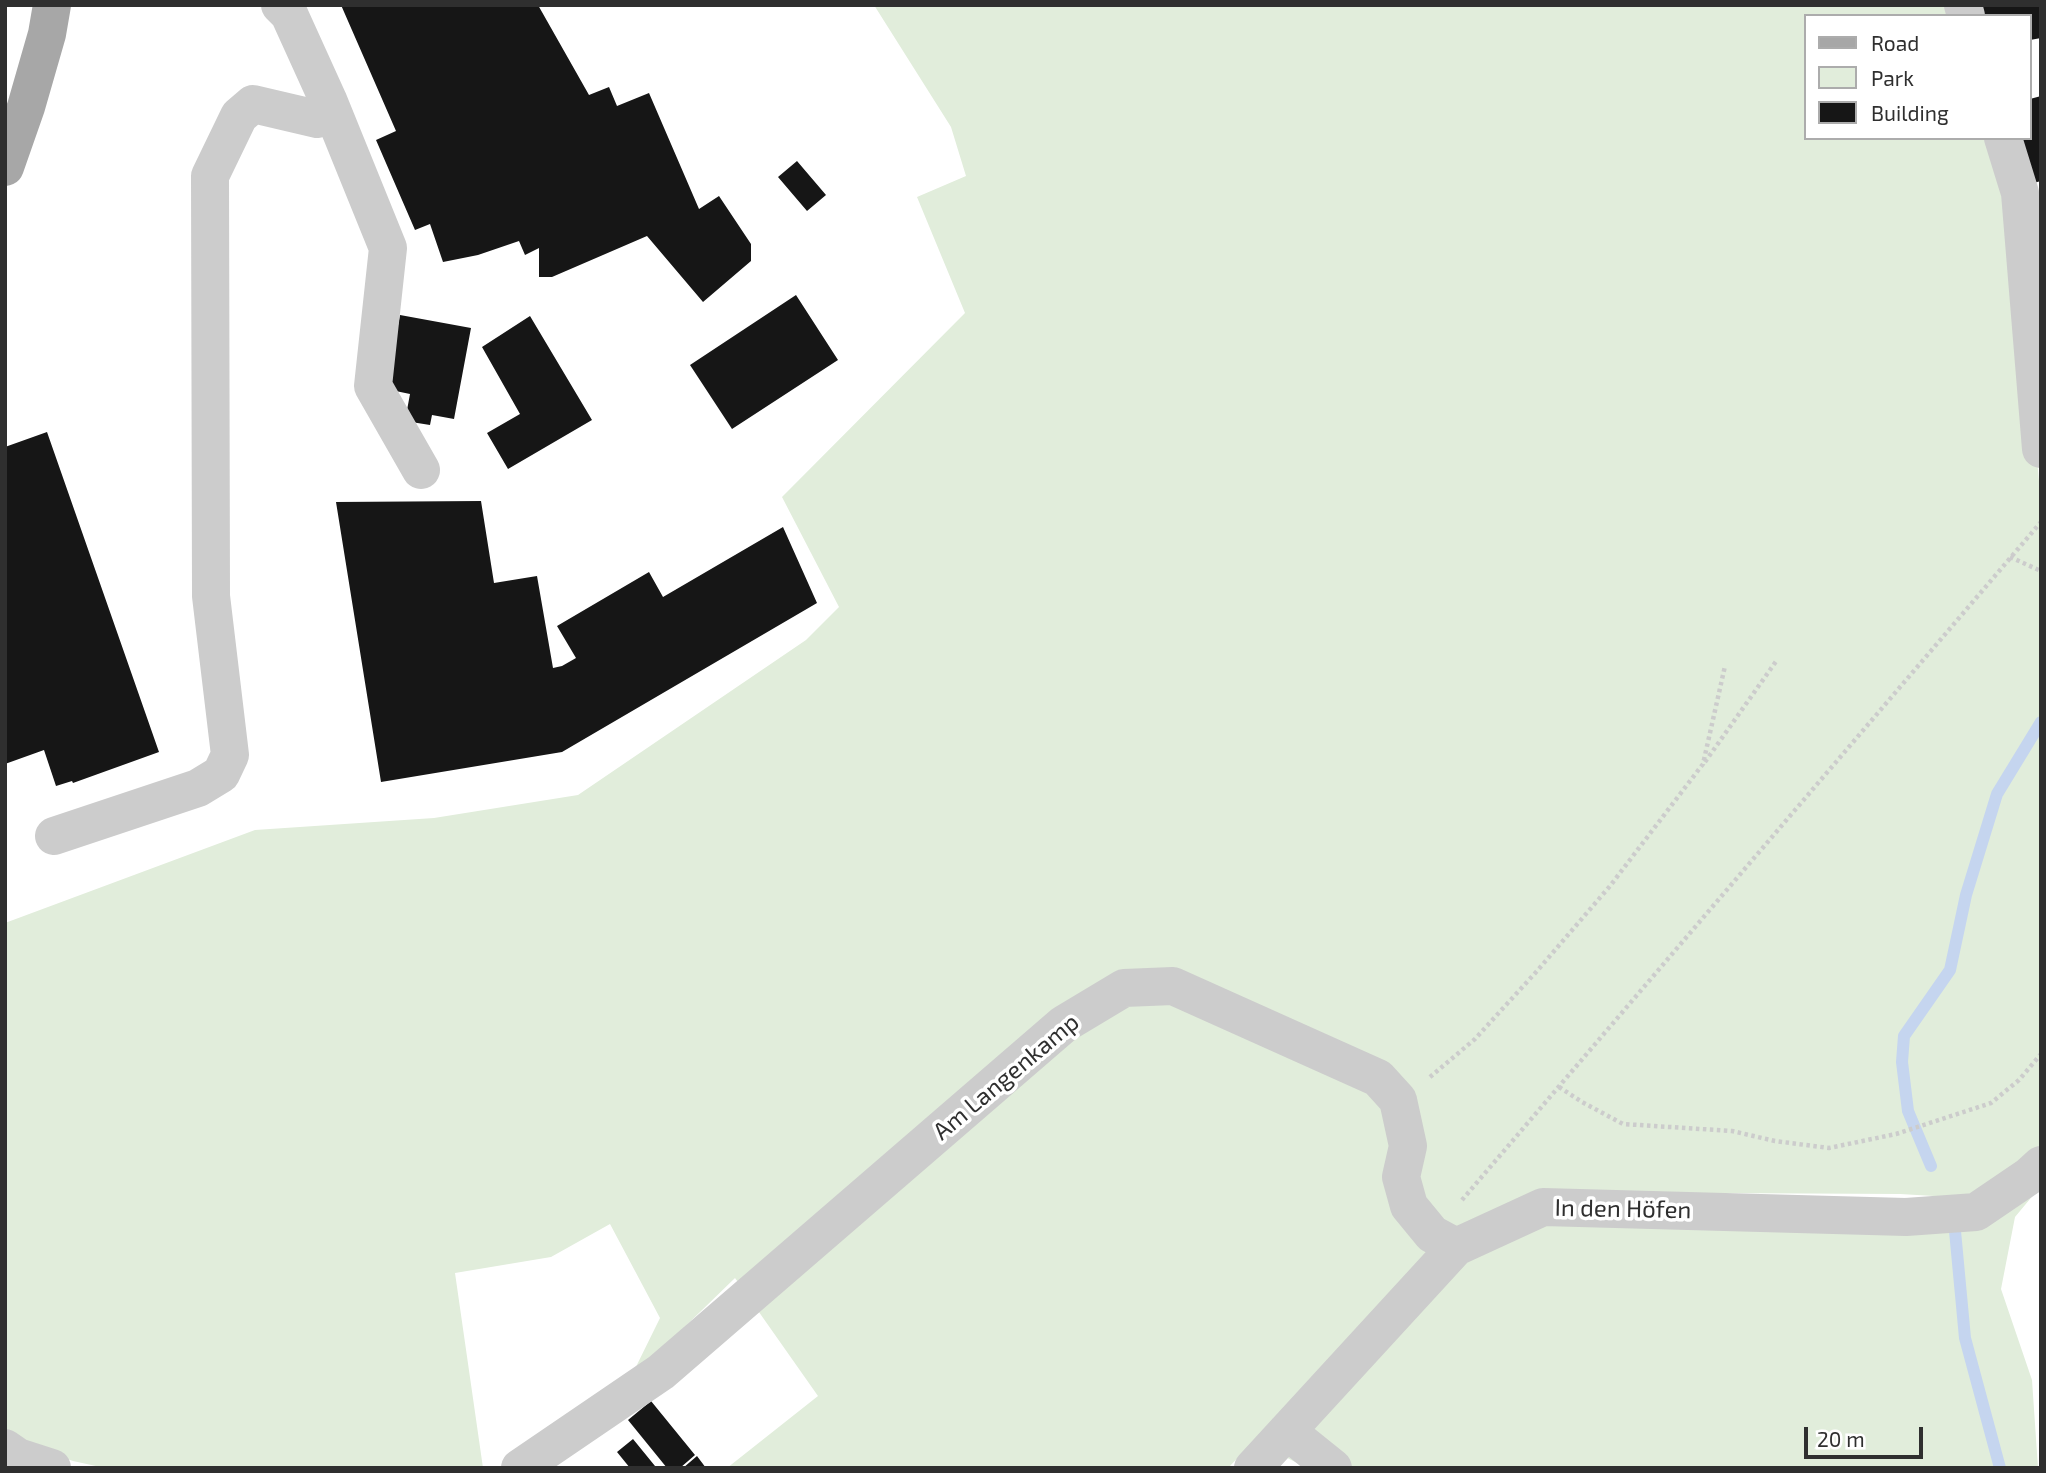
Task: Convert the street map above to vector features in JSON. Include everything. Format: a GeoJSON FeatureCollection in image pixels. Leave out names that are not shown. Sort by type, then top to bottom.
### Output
{"type":"FeatureCollection","features":[{"type":"Feature","properties":{"kind":"main road"},"geometry":{"type":"LineString","coordinates":[[5,167],[26,107],[47,34],[52,5]]}},
{"type":"Feature","properties":{"kind":"street"},"geometry":{"type":"LineString","coordinates":[[280,5],[289,14],[328,100],[388,248],[373,386],[422,470]]}},
{"type":"Feature","properties":{"kind":"street"},"geometry":{"type":"LineString","coordinates":[[54,836],[198,788],[221,774],[230,755],[211,596],[210,176],[239,116],[253,104],[317,119]]}},
{"type":"Feature","properties":{"kind":"street"},"geometry":{"type":"LineString","coordinates":[[2004,140],[2020,193],[2041,449]]}},
{"type":"Feature","properties":{"kind":"street","name":"Am Langenkamp"},"geometry":{"type":"LineString","coordinates":[[520,1468],[661,1371],[1064,1024],[1124,988],[1173,986],[1378,1078],[1398,1100]]}},
{"type":"Feature","properties":{"kind":"street"},"geometry":{"type":"LineString","coordinates":[[1398,1100],[1408,1146],[1401,1177],[1409,1206],[1444,1241]]}},
{"type":"Feature","properties":{"kind":"street","name":"In den Höfen"},"geometry":{"type":"LineString","coordinates":[[1253,1468],[1287,1431],[1444,1241],[1543,1207],[1906,1217],[1976,1212],[2041,1165]]}},
{"type":"Feature","properties":{"kind":"street"},"geometry":{"type":"LineString","coordinates":[[1287,1431],[1333,1468]]}},
{"type":"Feature","properties":{"kind":"street"},"geometry":{"type":"LineString","coordinates":[[5,1448],[18,1457],[52,1468]]}},
{"type":"Feature","properties":{"kind":"path"},"geometry":{"type":"LineString","coordinates":[[1444,1241],[1559,1087],[2041,522]]}},
{"type":"Feature","properties":{"kind":"path"},"geometry":{"type":"LineString","coordinates":[[2010,557],[2041,571]]}},
{"type":"Feature","properties":{"kind":"path"},"geometry":{"type":"LineString","coordinates":[[1398,1100],[1423,1083],[1475,1039],[1610,886],[1703,764],[1777,660]]}},
{"type":"Feature","properties":{"kind":"path"},"geometry":{"type":"LineString","coordinates":[[1703,764],[1725,666]]}},
{"type":"Feature","properties":{"kind":"path"},"geometry":{"type":"LineString","coordinates":[[1559,1087],[1623,1124],[1731,1130],[1775,1141],[1829,1148],[1896,1134],[1991,1103],[2019,1080],[2041,1054]]}},
{"type":"Feature","properties":{"kind":"green space"},"geometry":{"type":"Polygon","coordinates":[[[874,5],[1953,5],[1955,14],[1804,14],[1804,140],[1997,140],[2014,197],[2041,504],[2041,1146],[1968,1198],[1900,1194],[1715,1193],[1707,1226],[1906,1233],[1979,1219],[2040,1187],[2015,1217],[2001,1289],[2032,1380],[2038,1468],[1307,1468],[1254,1441],[1228,1468],[727,1468],[818,1396],[735,1278],[629,1381],[660,1318],[610,1224],[551,1257],[455,1273],[483,1468],[105,1468],[73,1461],[21,1443],[5,1433],[5,923],[255,830],[434,818],[578,795],[806,640],[839,607],[782,497],[965,313],[917,197],[966,176],[951,127],[874,5]]]}},
{"type":"Feature","properties":{"kind":"building"},"geometry":{"type":"Polygon","coordinates":[[[341,5],[538,5],[589,95],[609,87],[617,106],[649,93],[699,209],[719,196],[751,244],[751,261],[703,302],[647,236],[552,277],[539,277],[539,248],[525,255],[519,241],[478,255],[443,262],[430,224],[415,230],[376,140],[396,131],[341,5]]]}},
{"type":"Feature","properties":{"kind":"building"},"geometry":{"type":"Polygon","coordinates":[[[1970,5],[2041,5],[2041,38],[2032,40],[2032,14],[1972,14],[1970,5]]]}},
{"type":"Feature","properties":{"kind":"building"},"geometry":{"type":"Polygon","coordinates":[[[2041,96],[2041,181],[2026,185],[2015,140],[2032,140],[2032,98],[2041,96]]]}},
{"type":"Feature","properties":{"kind":"building"},"geometry":{"type":"Polygon","coordinates":[[[797,161],[826,195],[807,211],[778,177],[797,161]]]}},
{"type":"Feature","properties":{"kind":"building"},"geometry":{"type":"Polygon","coordinates":[[[796,295],[838,360],[732,429],[690,365],[796,295]]]}},
{"type":"Feature","properties":{"kind":"building"},"geometry":{"type":"Polygon","coordinates":[[[400,315],[471,328],[454,419],[432,415],[430,425],[405,421],[410,394],[386,389],[400,315]]]}},
{"type":"Feature","properties":{"kind":"building"},"geometry":{"type":"Polygon","coordinates":[[[530,316],[592,420],[508,469],[487,433],[520,414],[482,347],[530,316]]]}},
{"type":"Feature","properties":{"kind":"building"},"geometry":{"type":"Polygon","coordinates":[[[47,432],[159,752],[73,783],[72,781],[56,786],[44,750],[5,764],[5,447],[47,432]]]}},
{"type":"Feature","properties":{"kind":"building"},"geometry":{"type":"Polygon","coordinates":[[[481,501],[494,583],[537,576],[553,668],[576,658],[557,626],[649,572],[663,597],[783,527],[817,603],[562,752],[381,782],[336,502],[481,501]]]}},
{"type":"Feature","properties":{"kind":"building"},"geometry":{"type":"Polygon","coordinates":[[[651,1401],[695,1455],[680,1468],[667,1468],[628,1420],[651,1401]]]}},
{"type":"Feature","properties":{"kind":"building"},"geometry":{"type":"Polygon","coordinates":[[[633,1439],[655,1466],[653,1468],[630,1468],[617,1452],[633,1439]]]}},
{"type":"Feature","properties":{"kind":"building"},"geometry":{"type":"Polygon","coordinates":[[[697,1456],[706,1468],[683,1468],[697,1456]]]}},
{"type":"Feature","properties":{"kind":"waterway"},"geometry":{"type":"LineString","coordinates":[[1931,1166],[1908,1111],[1902,1062],[1904,1036],[1950,970],[1966,895],[1997,794],[2041,722]]}},
{"type":"Feature","properties":{"kind":"waterway"},"geometry":{"type":"LineString","coordinates":[[1955,1231],[1965,1338],[2000,1468]]}}]}
